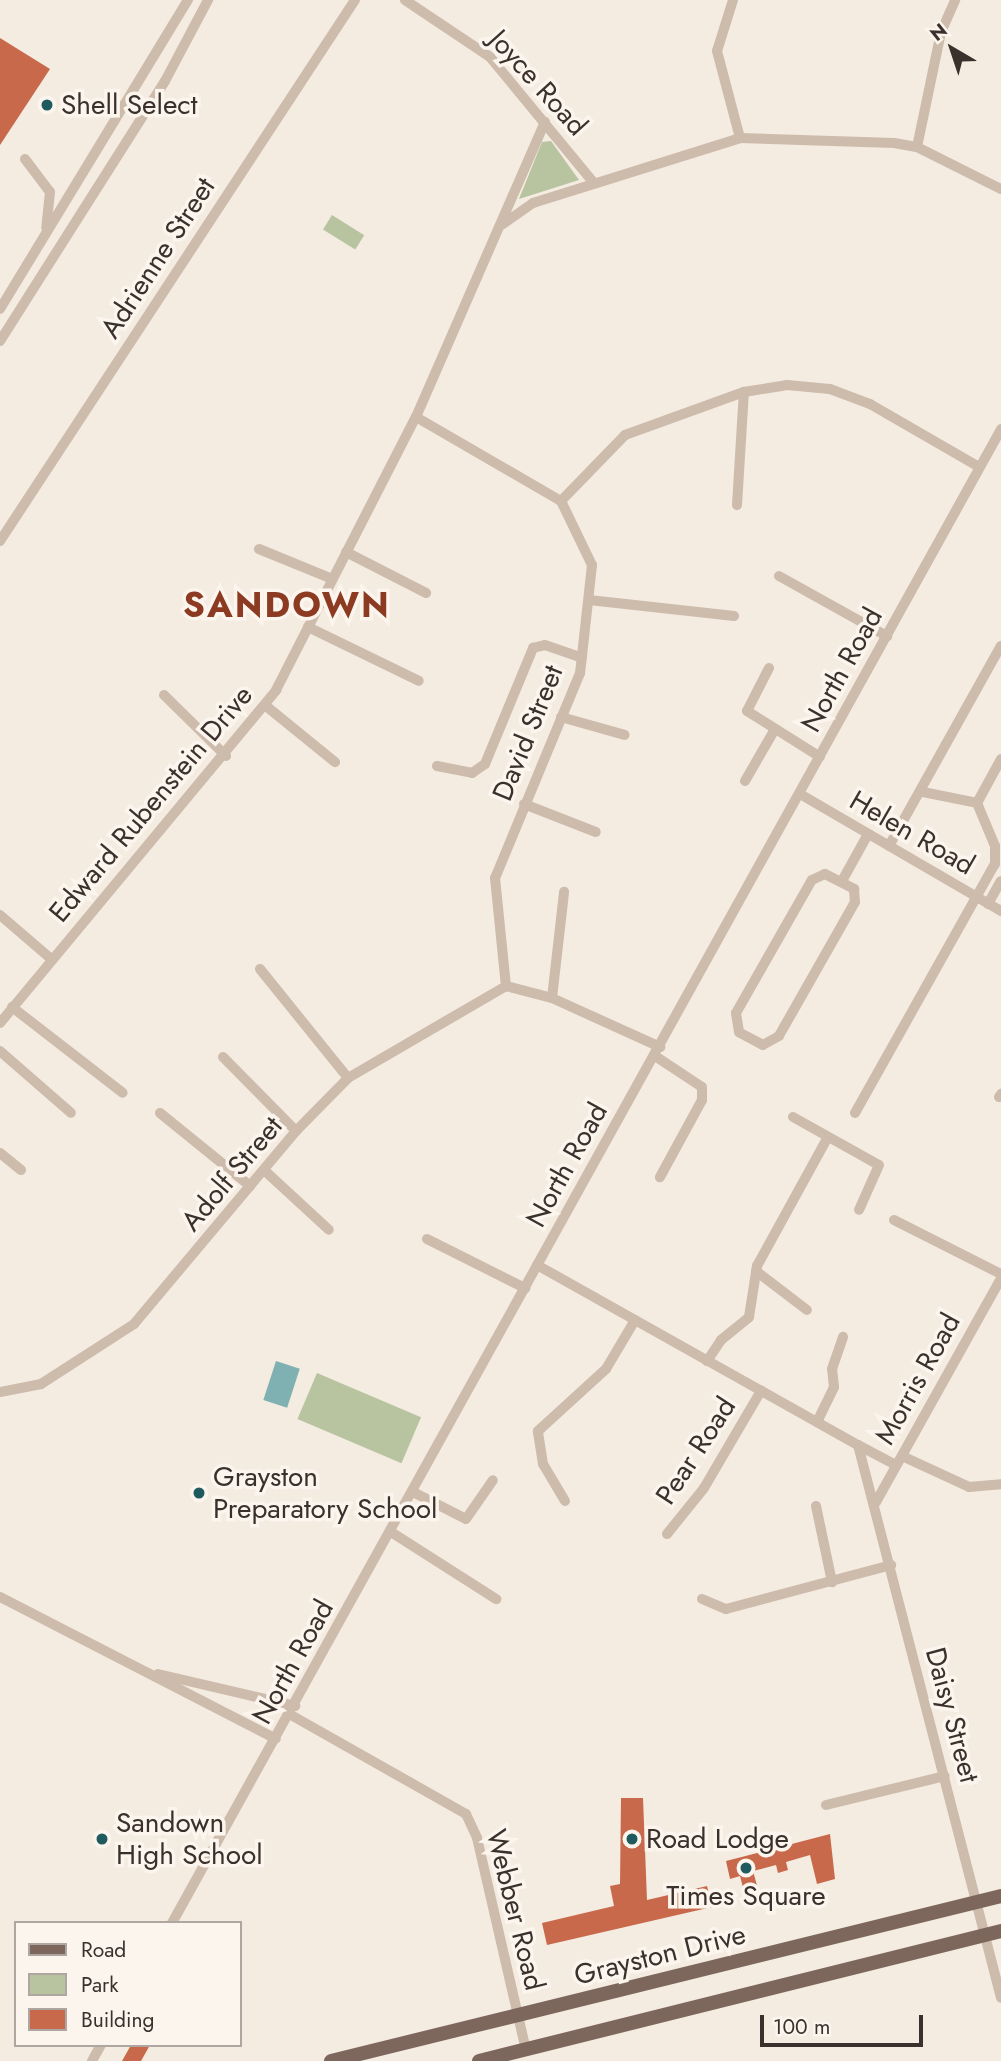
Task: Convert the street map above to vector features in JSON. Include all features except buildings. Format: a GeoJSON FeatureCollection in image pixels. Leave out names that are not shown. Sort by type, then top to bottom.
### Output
{"type":"FeatureCollection","features":[{"type":"Feature","properties":{"kind":"main road","name":"Grayston Drive"},"geometry":{"type":"LineString","coordinates":[[331,2061],[1001,1896]]}},
{"type":"Feature","properties":{"kind":"main road","name":"Grayston Drive"},"geometry":{"type":"LineString","coordinates":[[479,2061],[1001,1931]]}},
{"type":"Feature","properties":{"kind":"street"},"geometry":{"type":"LineString","coordinates":[[0,309],[188,0]]}},
{"type":"Feature","properties":{"kind":"street"},"geometry":{"type":"LineString","coordinates":[[0,341],[165,81],[208,0]]}},
{"type":"Feature","properties":{"kind":"street","name":"Adrienne Street"},"geometry":{"type":"LineString","coordinates":[[0,541],[355,0]]}},
{"type":"Feature","properties":{"kind":"street","name":"Joyce Road"},"geometry":{"type":"LineString","coordinates":[[405,0],[474,44],[545,122],[594,183]]}},
{"type":"Feature","properties":{"kind":"street"},"geometry":{"type":"LineString","coordinates":[[733,0],[717,51],[740,138]]}},
{"type":"Feature","properties":{"kind":"street"},"geometry":{"type":"LineString","coordinates":[[917,147],[941,32],[955,0]]}},
{"type":"Feature","properties":{"kind":"street","name":"Edward Rubenstein Drive"},"geometry":{"type":"LineString","coordinates":[[0,1023],[50,958],[226,756],[266,706],[416,417],[545,122]]}},
{"type":"Feature","properties":{"kind":"street"},"geometry":{"type":"LineString","coordinates":[[501,226],[533,203],[740,138],[917,147],[1001,189]]}},
{"type":"Feature","properties":{"kind":"street"},"geometry":{"type":"LineString","coordinates":[[25,159],[50,192],[45,235]]}},
{"type":"Feature","properties":{"kind":"street"},"geometry":{"type":"LineString","coordinates":[[416,417],[561,501],[625,435],[744,392],[787,385],[848,395],[979,467]]}},
{"type":"Feature","properties":{"kind":"street"},"geometry":{"type":"LineString","coordinates":[[737,505],[744,392]]}},
{"type":"Feature","properties":{"kind":"street","name":"North Road"},"geometry":{"type":"LineString","coordinates":[[173,1921],[293,1711],[1001,429]]}},
{"type":"Feature","properties":{"kind":"street","name":"David Street"},"geometry":{"type":"LineString","coordinates":[[506,986],[494,887],[582,658],[589,600],[589,552],[561,501]]}},
{"type":"Feature","properties":{"kind":"street"},"geometry":{"type":"LineString","coordinates":[[259,549],[332,579]]}},
{"type":"Feature","properties":{"kind":"street"},"geometry":{"type":"LineString","coordinates":[[346,552],[426,593]]}},
{"type":"Feature","properties":{"kind":"street"},"geometry":{"type":"LineString","coordinates":[[779,576],[887,636]]}},
{"type":"Feature","properties":{"kind":"street"},"geometry":{"type":"LineString","coordinates":[[589,600],[734,616]]}},
{"type":"Feature","properties":{"kind":"street"},"geometry":{"type":"LineString","coordinates":[[308,627],[419,681]]}},
{"type":"Feature","properties":{"kind":"street"},"geometry":{"type":"LineString","coordinates":[[437,766],[472,773],[485,764],[533,648],[545,645],[582,658]]}},
{"type":"Feature","properties":{"kind":"street"},"geometry":{"type":"LineString","coordinates":[[889,846],[923,792],[1001,646]]}},
{"type":"Feature","properties":{"kind":"street"},"geometry":{"type":"LineString","coordinates":[[769,668],[746,708],[820,757]]}},
{"type":"Feature","properties":{"kind":"street"},"geometry":{"type":"LineString","coordinates":[[164,695],[226,756]]}},
{"type":"Feature","properties":{"kind":"street"},"geometry":{"type":"LineString","coordinates":[[266,706],[335,762]]}},
{"type":"Feature","properties":{"kind":"street"},"geometry":{"type":"LineString","coordinates":[[561,717],[625,735]]}},
{"type":"Feature","properties":{"kind":"street"},"geometry":{"type":"LineString","coordinates":[[746,781],[775,729]]}},
{"type":"Feature","properties":{"kind":"street"},"geometry":{"type":"LineString","coordinates":[[855,1113],[997,856],[977,803],[1001,760]]}},
{"type":"Feature","properties":{"kind":"street"},"geometry":{"type":"LineString","coordinates":[[923,792],[977,803]]}},
{"type":"Feature","properties":{"kind":"street","name":"Helen Road"},"geometry":{"type":"LineString","coordinates":[[800,794],[1001,911]]}},
{"type":"Feature","properties":{"kind":"street"},"geometry":{"type":"LineString","coordinates":[[524,804],[596,832]]}},
{"type":"Feature","properties":{"kind":"street"},"geometry":{"type":"LineString","coordinates":[[842,881],[868,834]]}},
{"type":"Feature","properties":{"kind":"street"},"geometry":{"type":"LineString","coordinates":[[825,874],[842,881],[854,889],[855,902],[779,1037],[763,1045],[739,1032],[736,1013],[812,880],[825,874]]}},
{"type":"Feature","properties":{"kind":"street"},"geometry":{"type":"LineString","coordinates":[[988,904],[1001,881]]}},
{"type":"Feature","properties":{"kind":"street"},"geometry":{"type":"LineString","coordinates":[[552,998],[564,892]]}},
{"type":"Feature","properties":{"kind":"street"},"geometry":{"type":"LineString","coordinates":[[0,915],[50,958]]}},
{"type":"Feature","properties":{"kind":"street"},"geometry":{"type":"LineString","coordinates":[[260,969],[348,1079]]}},
{"type":"Feature","properties":{"kind":"street"},"geometry":{"type":"LineString","coordinates":[[506,986],[552,998],[657,1051],[702,1087],[702,1100],[660,1177]]}},
{"type":"Feature","properties":{"kind":"street","name":"Adolf Street"},"geometry":{"type":"LineString","coordinates":[[0,1392],[41,1384],[134,1324],[296,1130],[348,1079],[506,986]]}},
{"type":"Feature","properties":{"kind":"street"},"geometry":{"type":"LineString","coordinates":[[12,1007],[123,1093]]}},
{"type":"Feature","properties":{"kind":"street"},"geometry":{"type":"LineString","coordinates":[[0,1051],[71,1113]]}},
{"type":"Feature","properties":{"kind":"street"},"geometry":{"type":"LineString","coordinates":[[223,1057],[296,1130]]}},
{"type":"Feature","properties":{"kind":"street"},"geometry":{"type":"LineString","coordinates":[[160,1114],[250,1186]]}},
{"type":"Feature","properties":{"kind":"street"},"geometry":{"type":"LineString","coordinates":[[793,1117],[881,1168],[859,1210]]}},
{"type":"Feature","properties":{"kind":"street"},"geometry":{"type":"LineString","coordinates":[[707,1361],[721,1340],[749,1317],[756,1271],[828,1138]]}},
{"type":"Feature","properties":{"kind":"street"},"geometry":{"type":"LineString","coordinates":[[0,1153],[21,1170]]}},
{"type":"Feature","properties":{"kind":"street"},"geometry":{"type":"LineString","coordinates":[[264,1170],[329,1230]]}},
{"type":"Feature","properties":{"kind":"street"},"geometry":{"type":"LineString","coordinates":[[894,1220],[1001,1276]]}},
{"type":"Feature","properties":{"kind":"street"},"geometry":{"type":"LineString","coordinates":[[427,1239],[525,1288]]}},
{"type":"Feature","properties":{"kind":"street"},"geometry":{"type":"LineString","coordinates":[[537,1265],[858,1444],[969,1487],[1000,1485]]}},
{"type":"Feature","properties":{"kind":"street"},"geometry":{"type":"LineString","coordinates":[[756,1271],[807,1310]]}},
{"type":"Feature","properties":{"kind":"street","name":"Morris Road"},"geometry":{"type":"LineString","coordinates":[[876,1502],[1001,1276]]}},
{"type":"Feature","properties":{"kind":"street"},"geometry":{"type":"LineString","coordinates":[[565,1501],[543,1464],[538,1430],[606,1369],[635,1320]]}},
{"type":"Feature","properties":{"kind":"street"},"geometry":{"type":"LineString","coordinates":[[817,1422],[834,1387],[831,1369],[843,1337]]}},
{"type":"Feature","properties":{"kind":"street","name":"Pear Road"},"geometry":{"type":"LineString","coordinates":[[667,1534],[704,1488],[761,1391]]}},
{"type":"Feature","properties":{"kind":"street","name":"Daisy Street"},"geometry":{"type":"LineString","coordinates":[[858,1444],[876,1502],[1001,1998]]}},
{"type":"Feature","properties":{"kind":"street"},"geometry":{"type":"LineString","coordinates":[[413,1492],[466,1519],[493,1480]]}},
{"type":"Feature","properties":{"kind":"street"},"geometry":{"type":"LineString","coordinates":[[816,1506],[832,1582]]}},
{"type":"Feature","properties":{"kind":"street"},"geometry":{"type":"LineString","coordinates":[[391,1532],[496,1599]]}},
{"type":"Feature","properties":{"kind":"street"},"geometry":{"type":"LineString","coordinates":[[702,1599],[726,1609],[891,1565]]}},
{"type":"Feature","properties":{"kind":"street"},"geometry":{"type":"LineString","coordinates":[[0,1597],[276,1739]]}},
{"type":"Feature","properties":{"kind":"street","name":"Webber Road"},"geometry":{"type":"LineString","coordinates":[[145,1672],[293,1711],[466,1814],[477,1838],[526,2050]]}},
{"type":"Feature","properties":{"kind":"street"},"geometry":{"type":"LineString","coordinates":[[826,1805],[946,1776]]}},
{"type":"Feature","properties":{"kind":"green space"},"geometry":{"type":"Polygon","coordinates":[[[551,141],[579,180],[519,199],[542,142],[551,141]]]}},
{"type":"Feature","properties":{"kind":"green space"},"geometry":{"type":"Polygon","coordinates":[[[332,215],[364,235],[355,250],[323,229],[332,215]]]}},
{"type":"Feature","properties":{"kind":"green space"},"geometry":{"type":"Polygon","coordinates":[[[317,1373],[421,1417],[401,1463],[297,1419],[317,1373]]]}},
{"type":"Feature","properties":{"kind":"water"},"geometry":{"type":"Polygon","coordinates":[[[276,1361],[300,1369],[287,1408],[263,1400],[276,1361]]]}},
{"type":"Feature","properties":{"kind":"place","name":"Shell Select"},"geometry":{"type":"Point","coordinates":[47,105]}},
{"type":"Feature","properties":{"kind":"place","name":"Grayston Preparatory School"},"geometry":{"type":"Point","coordinates":[199,1493]}},
{"type":"Feature","properties":{"kind":"place","name":"Sandown High School"},"geometry":{"type":"Point","coordinates":[102,1839]}},
{"type":"Feature","properties":{"kind":"place","name":"Road Lodge"},"geometry":{"type":"Point","coordinates":[632,1839]}},
{"type":"Feature","properties":{"kind":"place","name":"Times Square"},"geometry":{"type":"Point","coordinates":[746,1868]}},
{"type":"Feature","properties":{"kind":"district","name":"SANDOWN"},"geometry":{"type":"Point","coordinates":[287,605]}}]}
